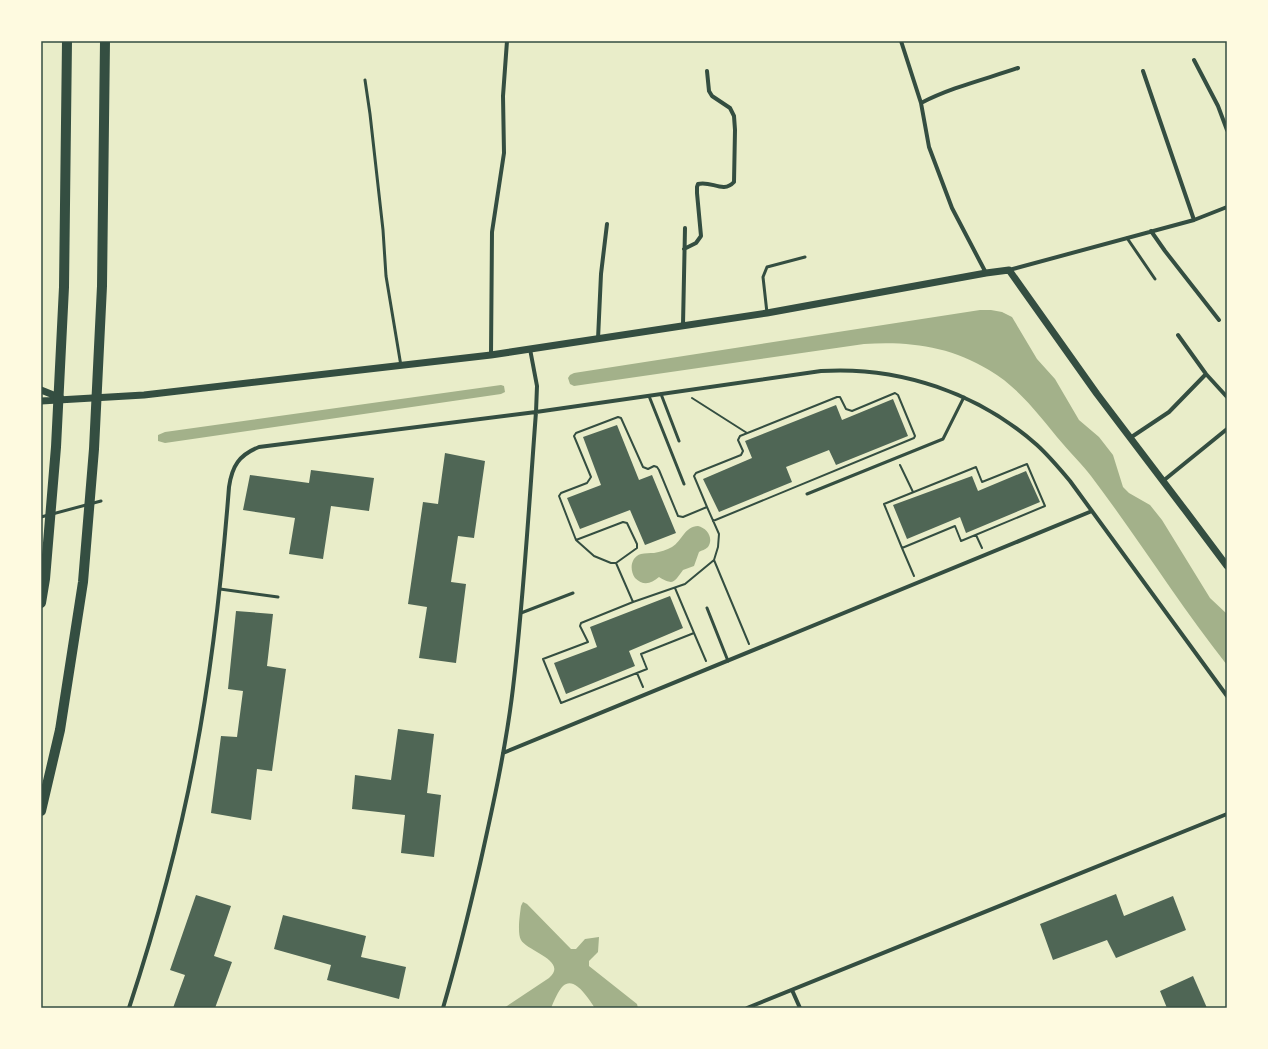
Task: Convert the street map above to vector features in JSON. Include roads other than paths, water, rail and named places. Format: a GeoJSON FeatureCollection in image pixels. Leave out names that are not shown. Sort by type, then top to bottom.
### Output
{"type":"FeatureCollection","features":[{"type":"Feature","properties":{"kind":"highway"},"geometry":{"type":"LineString","coordinates":[[41,603],[45,579],[56,447],[64,287],[67,41]]}},
{"type":"Feature","properties":{"kind":"highway"},"geometry":{"type":"LineString","coordinates":[[41,811],[60,730],[83,582],[94,456],[102,286],[105,41]]}},
{"type":"Feature","properties":{"kind":"street"},"geometry":{"type":"LineString","coordinates":[[491,355],[492,232],[504,153],[504,96],[507,41]]}},
{"type":"Feature","properties":{"kind":"street"},"geometry":{"type":"LineString","coordinates":[[901,41],[921,103],[929,147],[952,208],[986,273]]}},
{"type":"Feature","properties":{"kind":"street"},"geometry":{"type":"LineString","coordinates":[[1194,60],[1218,106],[1227,130]]}},
{"type":"Feature","properties":{"kind":"street"},"geometry":{"type":"LineString","coordinates":[[921,103],[938,94],[959,86],[1018,68]]}},
{"type":"Feature","properties":{"kind":"street"},"geometry":{"type":"LineString","coordinates":[[684,249],[696,243],[701,236],[696,193],[696,187],[698,184],[702,183],[726,187],[734,182],[736,130],[734,116],[730,108],[712,96],[709,91],[707,71]]}},
{"type":"Feature","properties":{"kind":"street"},"geometry":{"type":"LineString","coordinates":[[1143,71],[1194,220]]}},
{"type":"Feature","properties":{"kind":"street"},"geometry":{"type":"LineString","coordinates":[[41,401],[144,395],[401,366],[491,355],[767,313],[1009,270],[1194,220],[1227,207]]}},
{"type":"Feature","properties":{"kind":"street"},"geometry":{"type":"LineString","coordinates":[[598,339],[601,274],[607,224]]}},
{"type":"Feature","properties":{"kind":"street"},"geometry":{"type":"LineString","coordinates":[[684,228],[684,325]]}},
{"type":"Feature","properties":{"kind":"street"},"geometry":{"type":"LineString","coordinates":[[1151,231],[1219,320]]}},
{"type":"Feature","properties":{"kind":"street"},"geometry":{"type":"LineString","coordinates":[[1009,270],[1097,394],[1227,566]]}},
{"type":"Feature","properties":{"kind":"street"},"geometry":{"type":"LineString","coordinates":[[1178,335],[1206,374],[1227,397]]}},
{"type":"Feature","properties":{"kind":"street"},"geometry":{"type":"LineString","coordinates":[[443,1008],[469,912],[487,831],[503,753],[513,689],[521,613],[536,412],[537,386],[530,349]]}},
{"type":"Feature","properties":{"kind":"street"},"geometry":{"type":"LineString","coordinates":[[129,1008],[156,920],[179,834],[190,784],[202,718],[220,589],[230,481],[237,463],[243,455],[266,445],[536,412],[821,371],[856,370],[907,378],[964,397],[1001,418],[1037,446],[1052,460],[1070,481],[1227,696]]}},
{"type":"Feature","properties":{"kind":"street"},"geometry":{"type":"LineString","coordinates":[[1130,438],[1169,412],[1206,374]]}},
{"type":"Feature","properties":{"kind":"street"},"geometry":{"type":"LineString","coordinates":[[41,390],[66,400]]}},
{"type":"Feature","properties":{"kind":"street"},"geometry":{"type":"LineString","coordinates":[[1163,481],[1227,429]]}},
{"type":"Feature","properties":{"kind":"street"},"geometry":{"type":"LineString","coordinates":[[503,753],[1092,511]]}},
{"type":"Feature","properties":{"kind":"street"},"geometry":{"type":"LineString","coordinates":[[747,1008],[1227,814]]}},
{"type":"Feature","properties":{"kind":"street"},"geometry":{"type":"LineString","coordinates":[[792,990],[800,1008]]}},
{"type":"Feature","properties":{"kind":"lane"},"geometry":{"type":"LineString","coordinates":[[365,80],[383,230],[386,276],[401,366]]}},
{"type":"Feature","properties":{"kind":"lane"},"geometry":{"type":"LineString","coordinates":[[1127,238],[1156,279]]}},
{"type":"Feature","properties":{"kind":"lane"},"geometry":{"type":"LineString","coordinates":[[767,313],[763,277],[767,267],[805,257]]}},
{"type":"Feature","properties":{"kind":"lane"},"geometry":{"type":"LineString","coordinates":[[661,394],[679,441]]}},
{"type":"Feature","properties":{"kind":"lane"},"geometry":{"type":"LineString","coordinates":[[649,396],[684,484]]}},
{"type":"Feature","properties":{"kind":"lane"},"geometry":{"type":"LineString","coordinates":[[807,494],[943,439],[964,397]]}},
{"type":"Feature","properties":{"kind":"lane"},"geometry":{"type":"LineString","coordinates":[[41,517],[101,501]]}},
{"type":"Feature","properties":{"kind":"lane"},"geometry":{"type":"LineString","coordinates":[[220,589],[278,597]]}},
{"type":"Feature","properties":{"kind":"lane"},"geometry":{"type":"LineString","coordinates":[[521,613],[573,593]]}},
{"type":"Feature","properties":{"kind":"lane"},"geometry":{"type":"LineString","coordinates":[[706,608],[728,661]]}}]}
